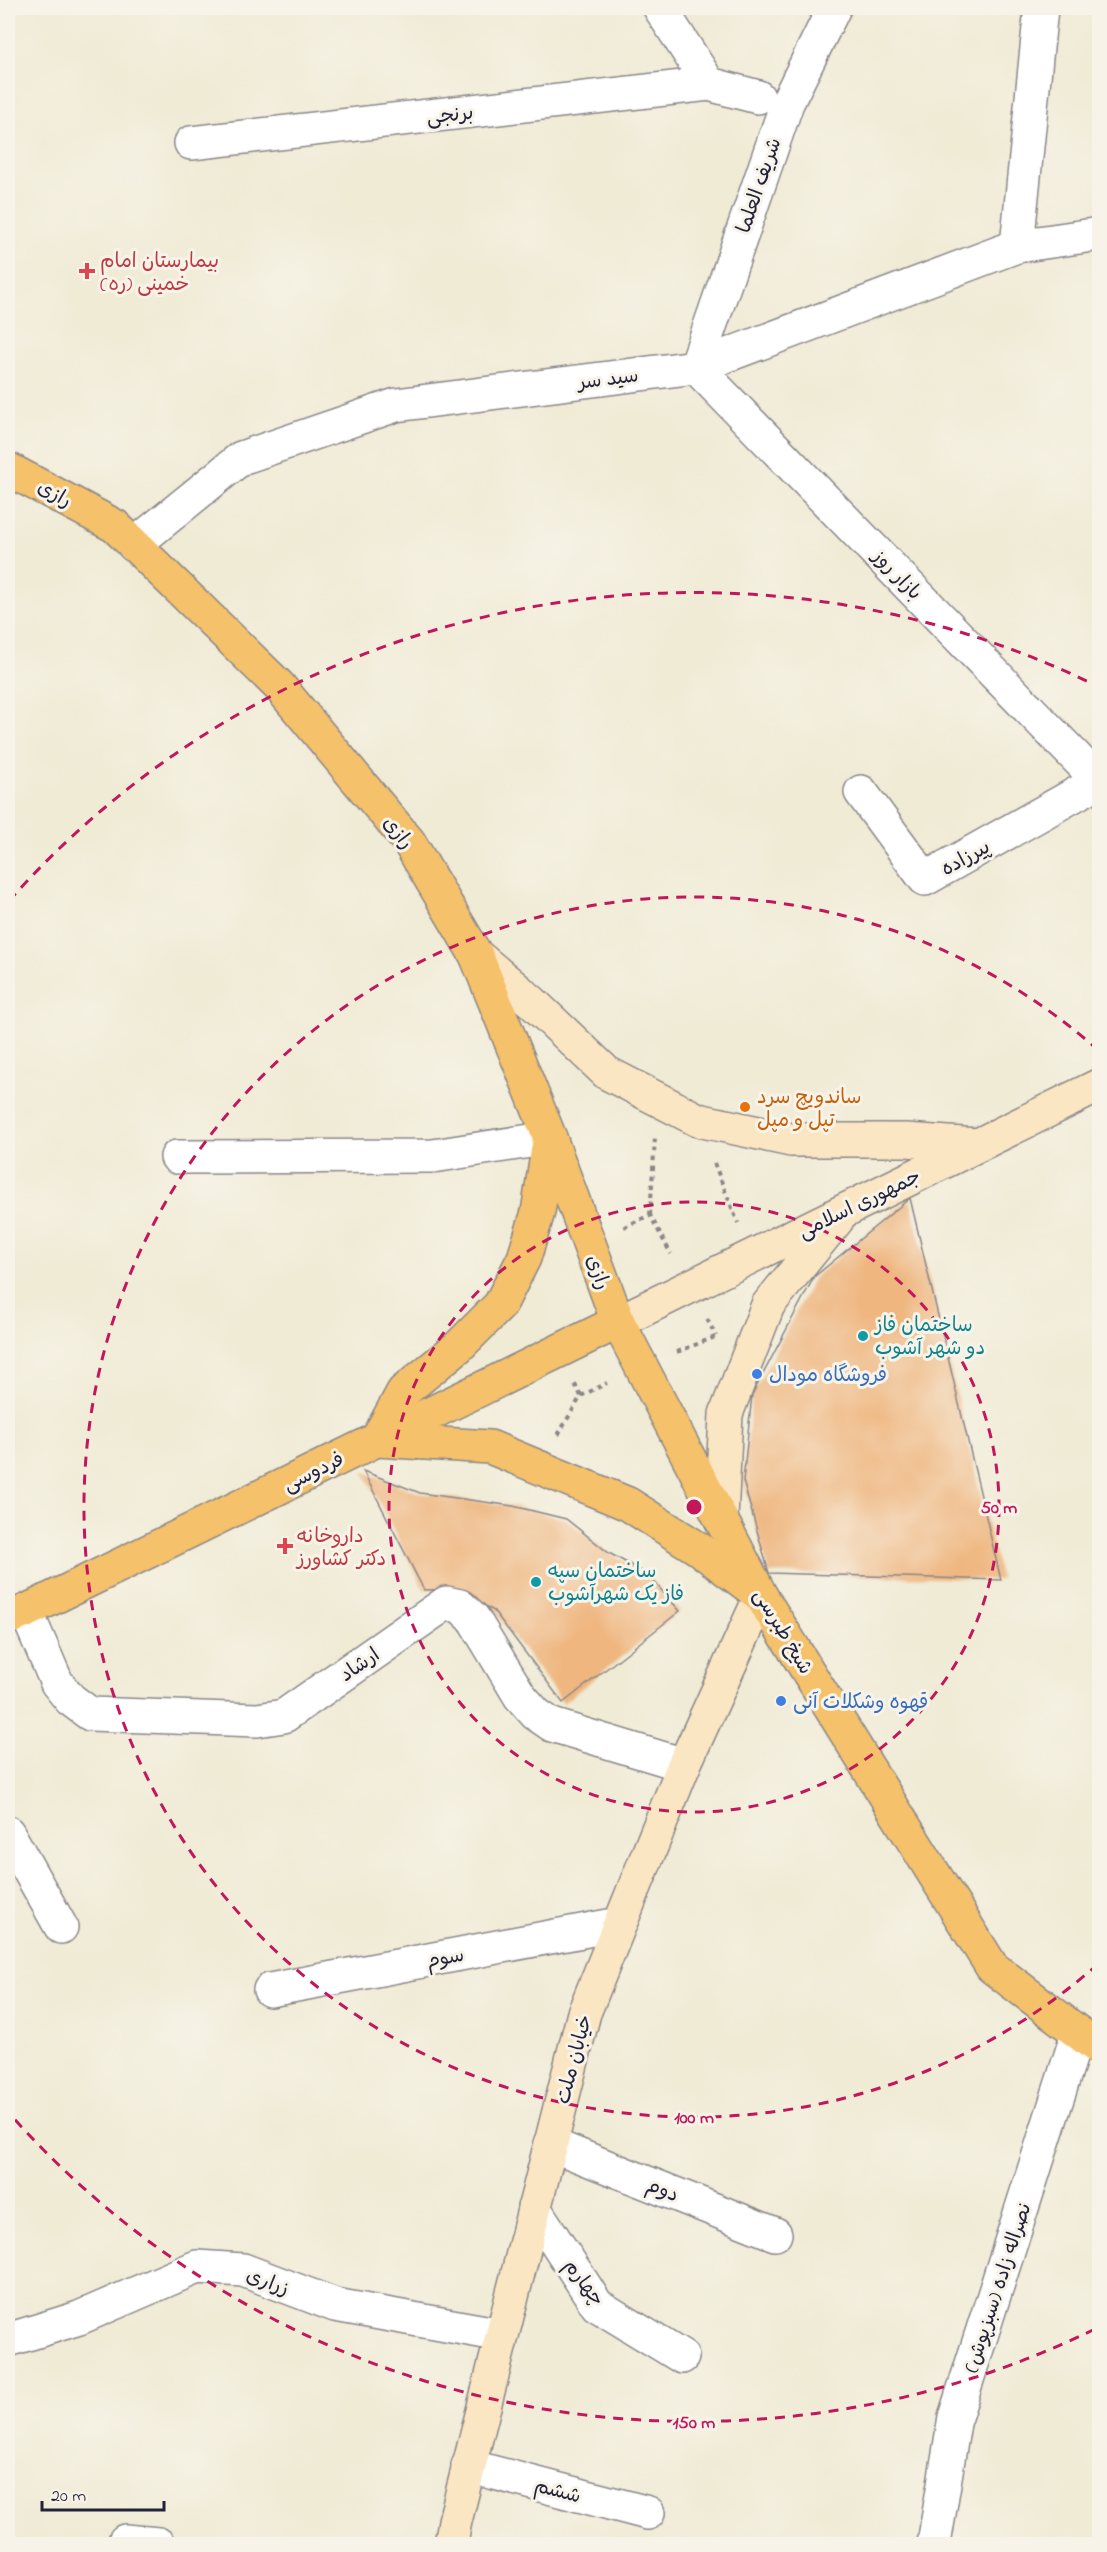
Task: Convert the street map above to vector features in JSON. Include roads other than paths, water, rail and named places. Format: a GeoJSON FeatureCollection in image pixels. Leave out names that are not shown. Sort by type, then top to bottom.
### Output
{"type":"FeatureCollection","features":[{"type":"Feature","properties":{"kind":"main road","name":"رازی"},"geometry":{"type":"LineString","coordinates":[[8,469],[115,526],[279,686],[409,842],[476,956],[550,1138],[618,1322]]}},
{"type":"Feature","properties":{"kind":"main road"},"geometry":{"type":"LineString","coordinates":[[476,956],[532,1002],[607,1073],[698,1120],[791,1140],[906,1140],[977,1145]]}},
{"type":"Feature","properties":{"kind":"main road","name":"جمهوری اسلامی"},"geometry":{"type":"LineString","coordinates":[[618,1322],[1100,1085]]}},
{"type":"Feature","properties":{"kind":"main road"},"geometry":{"type":"LineString","coordinates":[[550,1138],[538,1212],[524,1258],[500,1305],[459,1346],[403,1392],[377,1440],[490,1447],[628,1504],[699,1549],[761,1596]]}},
{"type":"Feature","properties":{"kind":"main road"},"geometry":{"type":"LineString","coordinates":[[721,1519],[726,1414],[768,1305],[843,1211]]}},
{"type":"Feature","properties":{"kind":"main road","name":"فردوسی"},"geometry":{"type":"LineString","coordinates":[[17,1615],[618,1322]]}},
{"type":"Feature","properties":{"kind":"main road","name":"شیخ طبرسی"},"geometry":{"type":"LineString","coordinates":[[618,1322],[761,1596],[992,1968],[1089,2041]]}},
{"type":"Feature","properties":{"kind":"main road","name":"خیابان ملت"},"geometry":{"type":"LineString","coordinates":[[451,2544],[468,2466],[584,2013],[684,1765],[761,1596]]}},
{"type":"Feature","properties":{"kind":"street"},"geometry":{"type":"LineString","coordinates":[[660,8],[709,84],[758,97]]}},
{"type":"Feature","properties":{"kind":"street","name":"شریف العلما"},"geometry":{"type":"LineString","coordinates":[[696,367],[787,102],[834,8]]}},
{"type":"Feature","properties":{"kind":"street"},"geometry":{"type":"LineString","coordinates":[[1017,246],[1041,8]]}},
{"type":"Feature","properties":{"kind":"street","name":"برنجی"},"geometry":{"type":"LineString","coordinates":[[191,143],[709,84]]}},
{"type":"Feature","properties":{"kind":"street","name":"سید سر"},"geometry":{"type":"LineString","coordinates":[[134,545],[241,458],[396,405],[696,367],[1017,246],[1100,234]]}},
{"type":"Feature","properties":{"kind":"street","name":"بازار روز"},"geometry":{"type":"LineString","coordinates":[[696,367],[1099,781]]}},
{"type":"Feature","properties":{"kind":"street","name":"پیرزاده"},"geometry":{"type":"LineString","coordinates":[[861,792],[925,879],[1099,781]]}},
{"type":"Feature","properties":{"kind":"street"},"geometry":{"type":"LineString","coordinates":[[177,1156],[433,1156],[550,1138]]}},
{"type":"Feature","properties":{"kind":"street","name":"ارشاد"},"geometry":{"type":"LineString","coordinates":[[17,1615],[57,1683],[70,1700],[90,1714],[257,1720],[284,1716],[446,1603],[460,1606],[473,1617],[520,1696],[536,1714],[552,1725],[684,1765]]}},
{"type":"Feature","properties":{"kind":"street"},"geometry":{"type":"LineString","coordinates":[[8,1833],[61,1927]]}},
{"type":"Feature","properties":{"kind":"street","name":"سوم"},"geometry":{"type":"LineString","coordinates":[[270,1990],[619,1924]]}},
{"type":"Feature","properties":{"kind":"street","name":"نصراله زاده (سبزپوش)"},"geometry":{"type":"LineString","coordinates":[[934,2544],[955,2417],[1089,2041]]}},
{"type":"Feature","properties":{"kind":"street","name":"دوم"},"geometry":{"type":"LineString","coordinates":[[550,2144],[775,2234]]}},
{"type":"Feature","properties":{"kind":"street","name":"چهارم"},"geometry":{"type":"LineString","coordinates":[[534,2208],[597,2305],[682,2357]]}},
{"type":"Feature","properties":{"kind":"street","name":"زراری"},"geometry":{"type":"LineString","coordinates":[[8,2340],[79,2318],[197,2267],[243,2270],[335,2305],[502,2335]]}},
{"type":"Feature","properties":{"kind":"street","name":"ششم"},"geometry":{"type":"LineString","coordinates":[[468,2466],[648,2513]]}},
{"type":"Feature","properties":{"kind":"street"},"geometry":{"type":"LineString","coordinates":[[125,2541],[158,2544]]}},
{"type":"Feature","properties":{"kind":"place","name":"بیمارستان امام خمینی (ره)"},"geometry":{"type":"Point","coordinates":[87,271]}},
{"type":"Feature","properties":{"kind":"place","name":"ساندویچ سرد تپل و مپل"},"geometry":{"type":"Point","coordinates":[745,1107]}},
{"type":"Feature","properties":{"kind":"place","name":"ساختمان فاز دو شهر آشوب"},"geometry":{"type":"Point","coordinates":[863,1336]}},
{"type":"Feature","properties":{"kind":"place","name":"فروشگاه مودال"},"geometry":{"type":"Point","coordinates":[757,1374]}},
{"type":"Feature","properties":{"kind":"place","name":"داروخانه دکتر کشاورز"},"geometry":{"type":"Point","coordinates":[285,1546]}},
{"type":"Feature","properties":{"kind":"place","name":"ساختمان سپه فاز یک شهرآشوب"},"geometry":{"type":"Point","coordinates":[536,1582]}},
{"type":"Feature","properties":{"kind":"place","name":"قهوه وشکلات آنی"},"geometry":{"type":"Point","coordinates":[781,1701]}}]}
